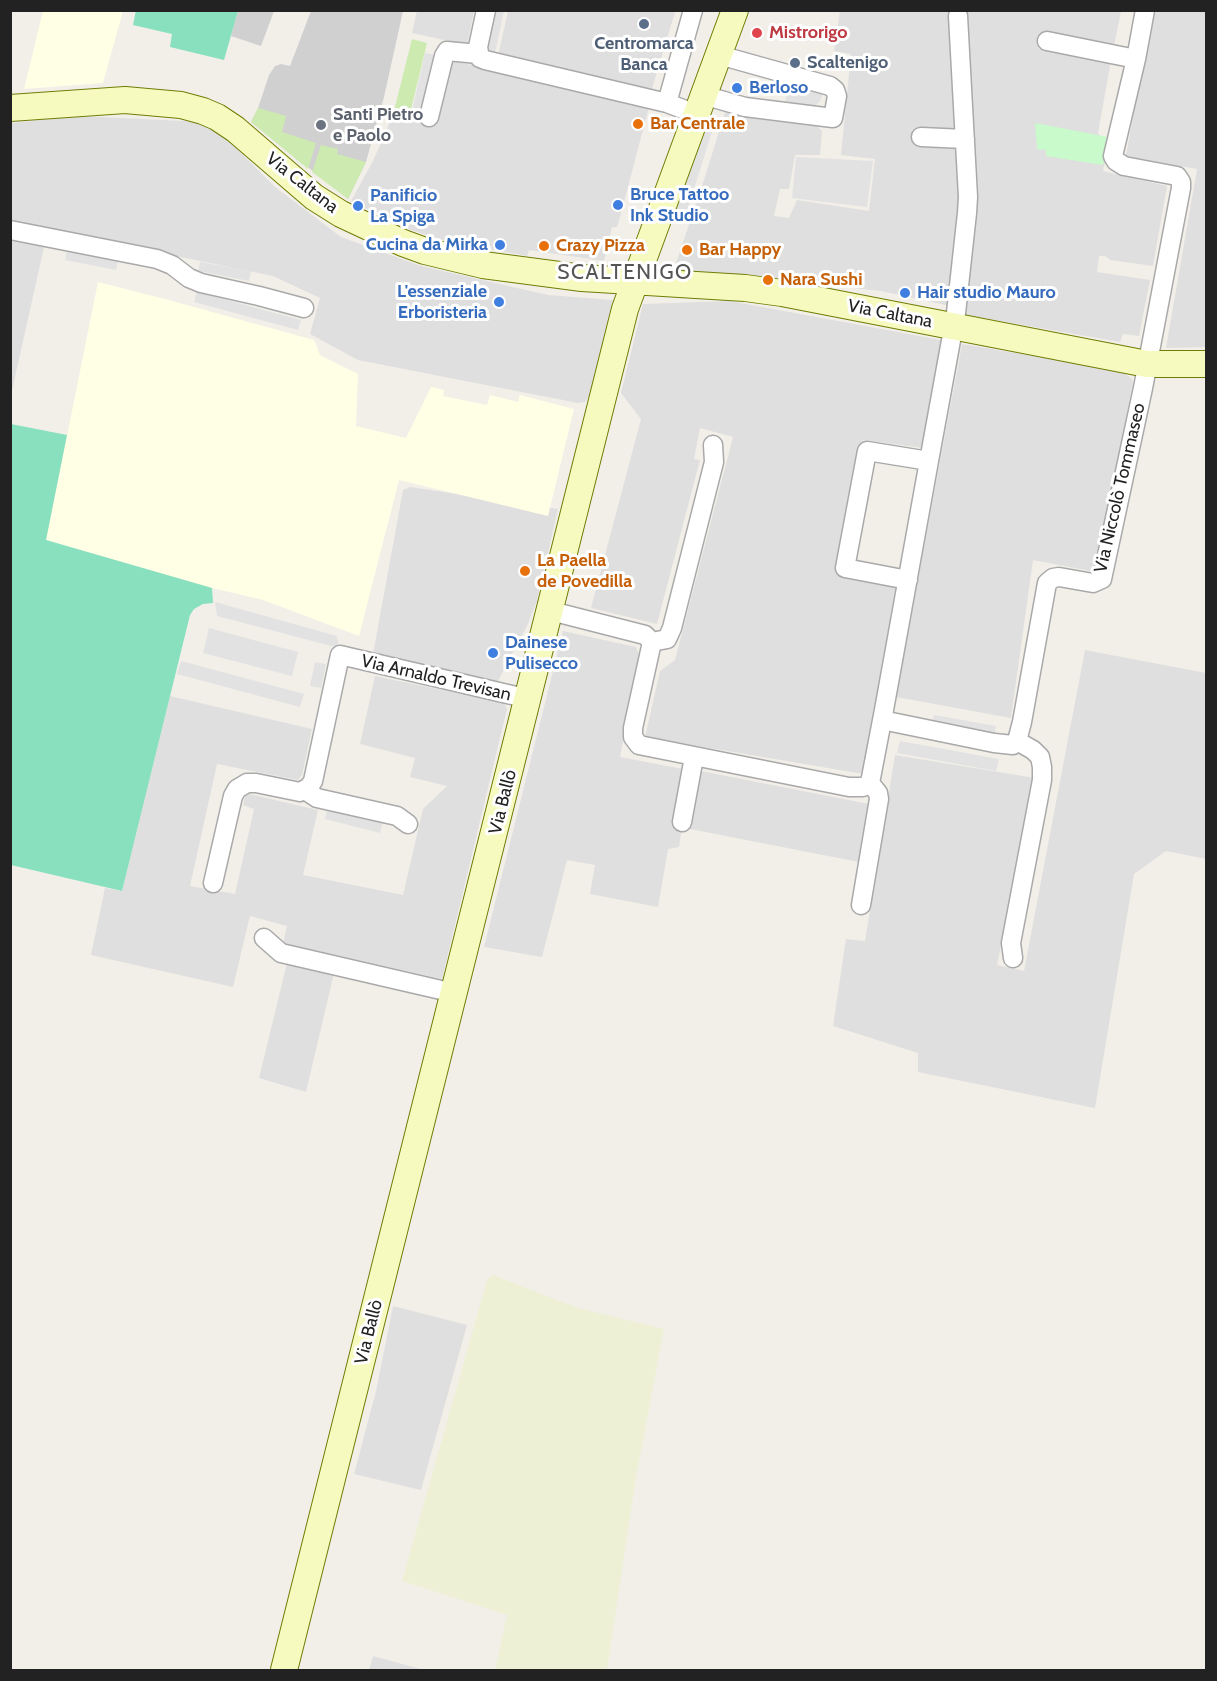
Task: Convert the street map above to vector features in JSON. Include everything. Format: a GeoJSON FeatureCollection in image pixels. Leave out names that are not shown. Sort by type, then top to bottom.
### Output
{"type":"FeatureCollection","features":[{"type":"Feature","properties":{"kind":"main road","name":"Via Ballò"},"geometry":{"type":"LineString","coordinates":[[284,1671],[620,330],[634,282],[735,10]]}},
{"type":"Feature","properties":{"kind":"main road","name":"Via Caltana"},"geometry":{"type":"LineString","coordinates":[[10,108],[125,100],[181,105],[203,111],[235,129],[314,197],[356,221],[403,243],[483,265],[582,278],[745,288],[782,293],[1147,364],[1206,364]]}},
{"type":"Feature","properties":{"kind":"street"},"geometry":{"type":"LineString","coordinates":[[478,54],[486,10]]}},
{"type":"Feature","properties":{"kind":"street"},"geometry":{"type":"LineString","coordinates":[[667,102],[693,10]]}},
{"type":"Feature","properties":{"kind":"street"},"geometry":{"type":"LineString","coordinates":[[1145,10],[1113,156],[1124,166],[1177,176],[1181,182],[1147,364]]}},
{"type":"Feature","properties":{"kind":"street","name":"Via Caltana"},"geometry":{"type":"LineString","coordinates":[[954,327],[968,197],[958,16]]}},
{"type":"Feature","properties":{"kind":"street"},"geometry":{"type":"LineString","coordinates":[[1047,42],[1136,59]]}},
{"type":"Feature","properties":{"kind":"street"},"geometry":{"type":"LineString","coordinates":[[429,117],[447,51],[478,54],[484,60],[667,102],[745,107],[832,118],[837,96],[835,90],[830,86],[719,55]]}},
{"type":"Feature","properties":{"kind":"street"},"geometry":{"type":"LineString","coordinates":[[921,137],[965,139]]}},
{"type":"Feature","properties":{"kind":"street"},"geometry":{"type":"LineString","coordinates":[[10,230],[157,259],[172,265],[189,278],[201,283],[304,308]]}},
{"type":"Feature","properties":{"kind":"street"},"geometry":{"type":"LineString","coordinates":[[861,905],[879,799],[878,793],[870,783],[954,327]]}},
{"type":"Feature","properties":{"kind":"street","name":"Via Niccolò Tommaseo"},"geometry":{"type":"LineString","coordinates":[[1017,741],[1045,586],[1053,578],[1059,577],[1093,584],[1098,582],[1104,573],[1147,364]]}},
{"type":"Feature","properties":{"kind":"street"},"geometry":{"type":"LineString","coordinates":[[652,642],[667,639],[672,628],[714,462],[713,445]]}},
{"type":"Feature","properties":{"kind":"street"},"geometry":{"type":"LineString","coordinates":[[908,580],[845,568],[867,451],[929,461]]}},
{"type":"Feature","properties":{"kind":"street"},"geometry":{"type":"LineString","coordinates":[[551,611],[645,635],[652,642]]}},
{"type":"Feature","properties":{"kind":"street"},"geometry":{"type":"LineString","coordinates":[[652,642],[633,737],[639,745],[849,787],[863,787],[870,783]]}},
{"type":"Feature","properties":{"kind":"street","name":"Via Arnaldo Trevisan"},"geometry":{"type":"LineString","coordinates":[[305,790],[313,781],[340,655],[529,699]]}},
{"type":"Feature","properties":{"kind":"street"},"geometry":{"type":"LineString","coordinates":[[882,720],[1006,745],[1013,745],[1017,741],[1040,757],[1042,780],[1011,943],[1013,958]]}},
{"type":"Feature","properties":{"kind":"street"},"geometry":{"type":"LineString","coordinates":[[682,822],[694,757]]}},
{"type":"Feature","properties":{"kind":"street"},"geometry":{"type":"LineString","coordinates":[[213,883],[233,796],[237,789],[247,783],[292,792],[305,790],[317,798],[398,816],[408,824]]}},
{"type":"Feature","properties":{"kind":"street"},"geometry":{"type":"LineString","coordinates":[[264,938],[281,953],[454,993]]}},
{"type":"Feature","properties":{"kind":"shaded area"},"geometry":{"type":"Polygon","coordinates":[[[670,10],[675,12],[651,92],[498,56],[508,11],[670,10]]]}},
{"type":"Feature","properties":{"kind":"shaded area"},"geometry":{"type":"Polygon","coordinates":[[[43,11],[123,11],[103,83],[24,89],[43,11]]]}},
{"type":"Feature","properties":{"kind":"shaded area"},"geometry":{"type":"Polygon","coordinates":[[[238,11],[274,11],[261,46],[231,36],[238,11]]]}},
{"type":"Feature","properties":{"kind":"shaded area"},"geometry":{"type":"Polygon","coordinates":[[[311,11],[403,11],[384,97],[366,162],[348,199],[251,122],[269,75],[275,66],[281,64],[290,66],[311,11]]]}},
{"type":"Feature","properties":{"kind":"shaded area"},"geometry":{"type":"Polygon","coordinates":[[[417,11],[474,11],[467,45],[412,33],[417,11]]]}},
{"type":"Feature","properties":{"kind":"shaded area"},"geometry":{"type":"Polygon","coordinates":[[[492,11],[504,11],[494,58],[483,49],[492,11]]]}},
{"type":"Feature","properties":{"kind":"shaded area"},"geometry":{"type":"Polygon","coordinates":[[[840,11],[951,11],[958,128],[959,214],[950,306],[881,291],[674,269],[725,112],[750,118],[817,126],[822,131],[820,155],[795,155],[789,189],[780,189],[774,216],[789,218],[797,200],[869,211],[875,159],[841,155],[851,54],[834,51],[840,11]]]}},
{"type":"Feature","properties":{"kind":"shaded area"},"geometry":{"type":"Polygon","coordinates":[[[965,11],[1121,11],[1114,46],[1044,34],[1041,48],[1111,61],[1098,133],[1108,148],[1103,171],[1167,186],[1153,266],[1110,260],[1105,256],[1099,256],[1097,272],[1150,280],[1139,336],[1123,334],[1120,342],[966,315],[965,11]]]}},
{"type":"Feature","properties":{"kind":"shaded area"},"geometry":{"type":"Polygon","coordinates":[[[1152,11],[1206,11],[1206,347],[1166,348],[1197,169],[1126,156],[1152,11]]]}},
{"type":"Feature","properties":{"kind":"shaded area"},"geometry":{"type":"Polygon","coordinates":[[[425,53],[436,55],[423,114],[412,111],[425,53]]]}},
{"type":"Feature","properties":{"kind":"shaded area"},"geometry":{"type":"Polygon","coordinates":[[[450,60],[649,107],[620,217],[617,227],[612,227],[604,261],[529,250],[527,256],[442,240],[408,229],[351,201],[373,161],[393,115],[436,123],[450,60]]]}},
{"type":"Feature","properties":{"kind":"shaded area"},"geometry":{"type":"Polygon","coordinates":[[[790,83],[824,91],[820,101],[810,111],[784,105],[790,83]]]}},
{"type":"Feature","properties":{"kind":"shaded area"},"geometry":{"type":"Polygon","coordinates":[[[78,116],[205,122],[223,135],[275,187],[341,237],[421,266],[548,295],[613,300],[590,395],[585,402],[578,403],[358,360],[310,334],[320,298],[273,276],[11,222],[11,123],[78,116]]]}},
{"type":"Feature","properties":{"kind":"shaded area"},"geometry":{"type":"Polygon","coordinates":[[[705,116],[716,119],[683,224],[672,220],[705,116]]]}},
{"type":"Feature","properties":{"kind":"shaded area"},"geometry":{"type":"Polygon","coordinates":[[[796,157],[873,161],[867,207],[792,198],[796,157]]]}},
{"type":"Feature","properties":{"kind":"shaded area"},"geometry":{"type":"Polygon","coordinates":[[[10,241],[44,247],[11,395],[10,241]]]}},
{"type":"Feature","properties":{"kind":"shaded area"},"geometry":{"type":"Polygon","coordinates":[[[67,250],[118,260],[116,270],[65,260],[67,250]]]}},
{"type":"Feature","properties":{"kind":"shaded area"},"geometry":{"type":"Polygon","coordinates":[[[200,262],[251,271],[249,281],[198,271],[200,262]]]}},
{"type":"Feature","properties":{"kind":"shaded area"},"geometry":{"type":"Polygon","coordinates":[[[98,282],[314,340],[320,355],[358,374],[356,426],[406,438],[431,387],[444,390],[443,396],[487,405],[490,395],[518,402],[520,395],[574,409],[548,516],[399,480],[359,636],[263,600],[212,588],[46,540],[98,282]]]}},
{"type":"Feature","properties":{"kind":"shaded area"},"geometry":{"type":"Polygon","coordinates":[[[197,292],[301,320],[298,330],[194,302],[197,292]]]}},
{"type":"Feature","properties":{"kind":"shaded area"},"geometry":{"type":"Polygon","coordinates":[[[730,301],[941,340],[923,448],[863,440],[845,522],[836,573],[896,585],[863,774],[645,737],[660,671],[675,660],[733,437],[700,428],[694,459],[700,460],[657,624],[591,608],[641,419],[621,393],[643,304],[730,301]]]}},
{"type":"Feature","properties":{"kind":"shaded area"},"geometry":{"type":"Polygon","coordinates":[[[962,344],[1121,371],[1133,382],[1096,572],[1033,560],[1011,718],[896,697],[962,344]]]}},
{"type":"Feature","properties":{"kind":"shaded area"},"geometry":{"type":"Polygon","coordinates":[[[410,487],[558,509],[537,601],[527,626],[497,683],[373,654],[403,490],[410,487]]]}},
{"type":"Feature","properties":{"kind":"shaded area"},"geometry":{"type":"Polygon","coordinates":[[[215,602],[337,636],[339,648],[217,616],[215,602]]]}},
{"type":"Feature","properties":{"kind":"shaded area"},"geometry":{"type":"Polygon","coordinates":[[[209,628],[298,652],[292,676],[203,653],[209,628]]]}},
{"type":"Feature","properties":{"kind":"shaded area"},"geometry":{"type":"Polygon","coordinates":[[[563,631],[636,647],[640,657],[620,757],[683,769],[673,825],[682,827],[679,847],[668,849],[658,907],[590,894],[595,865],[567,860],[542,957],[484,947],[563,631]]]}},
{"type":"Feature","properties":{"kind":"shaded area"},"geometry":{"type":"Polygon","coordinates":[[[1085,650],[1206,673],[1206,859],[1166,851],[1134,874],[1095,1108],[918,1072],[918,1053],[833,1026],[846,939],[865,941],[895,755],[1035,778],[997,965],[1024,971],[1085,650]]]}},
{"type":"Feature","properties":{"kind":"shaded area"},"geometry":{"type":"Polygon","coordinates":[[[181,661],[304,694],[300,707],[177,674],[181,661]]]}},
{"type":"Feature","properties":{"kind":"shaded area"},"geometry":{"type":"Polygon","coordinates":[[[315,662],[326,664],[321,688],[310,686],[315,662]]]}},
{"type":"Feature","properties":{"kind":"shaded area"},"geometry":{"type":"Polygon","coordinates":[[[375,676],[504,703],[507,709],[442,979],[283,943],[287,926],[250,916],[233,987],[91,955],[105,888],[122,891],[170,696],[312,729],[302,775],[298,780],[217,764],[190,886],[235,894],[254,809],[243,805],[245,797],[249,794],[318,810],[303,875],[403,895],[423,809],[447,786],[410,777],[415,758],[360,744],[375,676]]]}},
{"type":"Feature","properties":{"kind":"shaded area"},"geometry":{"type":"Polygon","coordinates":[[[934,715],[996,726],[994,739],[932,726],[934,715]]]}},
{"type":"Feature","properties":{"kind":"shaded area"},"geometry":{"type":"Polygon","coordinates":[[[900,741],[999,759],[996,771],[897,753],[900,741]]]}},
{"type":"Feature","properties":{"kind":"shaded area"},"geometry":{"type":"Polygon","coordinates":[[[701,771],[869,804],[859,862],[690,829],[701,771]]]}},
{"type":"Feature","properties":{"kind":"shaded area"},"geometry":{"type":"Polygon","coordinates":[[[327,809],[383,822],[380,833],[325,819],[327,809]]]}},
{"type":"Feature","properties":{"kind":"shaded area"},"geometry":{"type":"Polygon","coordinates":[[[287,963],[334,973],[306,1092],[259,1078],[287,963]]]}},
{"type":"Feature","properties":{"kind":"shaded area"},"geometry":{"type":"Polygon","coordinates":[[[493,1275],[578,1308],[664,1329],[636,1478],[607,1670],[495,1670],[507,1615],[402,1581],[487,1280],[493,1275]]]}},
{"type":"Feature","properties":{"kind":"shaded area"},"geometry":{"type":"Polygon","coordinates":[[[393,1306],[467,1325],[421,1490],[354,1474],[376,1391],[393,1306]]]}},
{"type":"Feature","properties":{"kind":"shaded area"},"geometry":{"type":"Polygon","coordinates":[[[373,1656],[424,1670],[369,1670],[373,1656]]]}},
{"type":"Feature","properties":{"kind":"green space"},"geometry":{"type":"Polygon","coordinates":[[[136,10],[238,11],[224,60],[170,47],[172,34],[133,25],[136,10]]]}},
{"type":"Feature","properties":{"kind":"green space"},"geometry":{"type":"Polygon","coordinates":[[[412,39],[427,43],[409,118],[393,115],[412,39]]]}},
{"type":"Feature","properties":{"kind":"green space"},"geometry":{"type":"Polygon","coordinates":[[[258,108],[286,116],[282,132],[316,143],[308,169],[251,122],[258,108]]]}},
{"type":"Feature","properties":{"kind":"green space"},"geometry":{"type":"Polygon","coordinates":[[[1035,123],[1108,137],[1103,165],[1046,156],[1046,150],[1037,149],[1035,123]]]}},
{"type":"Feature","properties":{"kind":"green space"},"geometry":{"type":"Polygon","coordinates":[[[321,145],[338,149],[337,154],[366,162],[348,199],[312,172],[321,145]]]}},
{"type":"Feature","properties":{"kind":"green space"},"geometry":{"type":"Polygon","coordinates":[[[11,424],[67,435],[46,540],[212,588],[213,603],[203,604],[194,609],[190,615],[122,891],[11,865],[11,424]]]}},
{"type":"Feature","properties":{"kind":"place","name":"Centromarca Banca"},"geometry":{"type":"Point","coordinates":[644,24]}},
{"type":"Feature","properties":{"kind":"place","name":"Mistrorigo"},"geometry":{"type":"Point","coordinates":[757,33]}},
{"type":"Feature","properties":{"kind":"place","name":"Scaltenigo"},"geometry":{"type":"Point","coordinates":[795,63]}},
{"type":"Feature","properties":{"kind":"place","name":"Berloso"},"geometry":{"type":"Point","coordinates":[737,88]}},
{"type":"Feature","properties":{"kind":"place","name":"Bar Centrale"},"geometry":{"type":"Point","coordinates":[638,124]}},
{"type":"Feature","properties":{"kind":"place","name":"Santi Pietro e Paolo"},"geometry":{"type":"Point","coordinates":[321,125]}},
{"type":"Feature","properties":{"kind":"place","name":"Bruce Tattoo Ink Studio"},"geometry":{"type":"Point","coordinates":[618,205]}},
{"type":"Feature","properties":{"kind":"place","name":"Panificio La Spiga"},"geometry":{"type":"Point","coordinates":[358,206]}},
{"type":"Feature","properties":{"kind":"place","name":"Cucina da Mirka"},"geometry":{"type":"Point","coordinates":[500,245]}},
{"type":"Feature","properties":{"kind":"place","name":"Crazy Pizza"},"geometry":{"type":"Point","coordinates":[544,246]}},
{"type":"Feature","properties":{"kind":"place","name":"Bar Happy"},"geometry":{"type":"Point","coordinates":[687,250]}},
{"type":"Feature","properties":{"kind":"place","name":"Nara Sushi"},"geometry":{"type":"Point","coordinates":[768,280]}},
{"type":"Feature","properties":{"kind":"place","name":"Hair studio Mauro"},"geometry":{"type":"Point","coordinates":[905,293]}},
{"type":"Feature","properties":{"kind":"place","name":"L'essenziale Erboristeria"},"geometry":{"type":"Point","coordinates":[499,302]}},
{"type":"Feature","properties":{"kind":"place","name":"La Paella de Povedilla"},"geometry":{"type":"Point","coordinates":[525,571]}},
{"type":"Feature","properties":{"kind":"place","name":"Dainese Pulisecco"},"geometry":{"type":"Point","coordinates":[493,653]}},
{"type":"Feature","properties":{"kind":"district","name":"SCALTENIGO"},"geometry":{"type":"Point","coordinates":[625,273]}}]}
